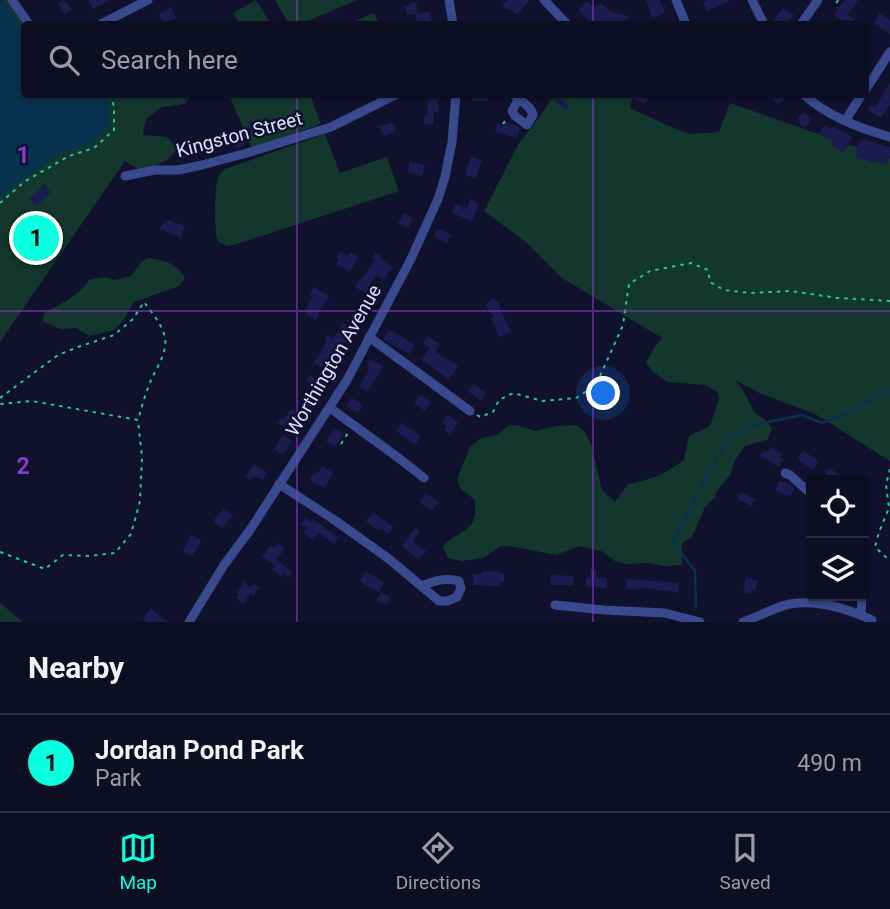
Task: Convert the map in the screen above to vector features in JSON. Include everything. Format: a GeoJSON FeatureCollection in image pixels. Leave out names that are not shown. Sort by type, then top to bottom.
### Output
{"type":"FeatureCollection","features":[{"type":"Feature","properties":{"kind":"street"},"geometry":{"type":"LineString","coordinates":[[12,0],[27,21]]}},
{"type":"Feature","properties":{"kind":"street"},"geometry":{"type":"LineString","coordinates":[[107,21],[148,0]]}},
{"type":"Feature","properties":{"kind":"street"},"geometry":{"type":"LineString","coordinates":[[449,0],[452,21]]}},
{"type":"Feature","properties":{"kind":"street"},"geometry":{"type":"LineString","coordinates":[[544,0],[564,21]]}},
{"type":"Feature","properties":{"kind":"street"},"geometry":{"type":"LineString","coordinates":[[676,0],[685,21]]}},
{"type":"Feature","properties":{"kind":"street"},"geometry":{"type":"LineString","coordinates":[[752,0],[762,21]]}},
{"type":"Feature","properties":{"kind":"street"},"geometry":{"type":"LineString","coordinates":[[804,21],[818,0]]}},
{"type":"Feature","properties":{"kind":"street"},"geometry":{"type":"LineString","coordinates":[[869,84],[890,52]]}},
{"type":"Feature","properties":{"kind":"street","name":"Kingston Street"},"geometry":{"type":"LineString","coordinates":[[125,176],[155,170],[178,170],[247,153],[331,127],[389,98]]}},
{"type":"Feature","properties":{"kind":"street","name":"Worthington Avenue"},"geometry":{"type":"LineString","coordinates":[[189,622],[330,408],[411,259],[441,190],[452,142],[456,98]]}},
{"type":"Feature","properties":{"kind":"street"},"geometry":{"type":"LineString","coordinates":[[808,98],[845,121],[890,137]]}},
{"type":"Feature","properties":{"kind":"street"},"geometry":{"type":"LineString","coordinates":[[845,121],[859,98]]}},
{"type":"Feature","properties":{"kind":"street"},"geometry":{"type":"LineString","coordinates":[[369,337],[471,411]]}},
{"type":"Feature","properties":{"kind":"street"},"geometry":{"type":"LineString","coordinates":[[330,408],[424,478]]}},
{"type":"Feature","properties":{"kind":"street"},"geometry":{"type":"LineString","coordinates":[[785,474],[790,475],[806,489]]}},
{"type":"Feature","properties":{"kind":"street"},"geometry":{"type":"LineString","coordinates":[[279,484],[392,561],[421,586]]}},
{"type":"Feature","properties":{"kind":"street"},"geometry":{"type":"LineString","coordinates":[[861,615],[862,601]]}},
{"type":"Feature","properties":{"kind":"street"},"geometry":{"type":"LineString","coordinates":[[743,622],[775,608],[797,603],[827,606],[874,621]]}},
{"type":"Feature","properties":{"kind":"street"},"geometry":{"type":"LineString","coordinates":[[555,605],[665,613],[700,622]]}},
{"type":"Feature","properties":{"kind":"street"},"geometry":{"type":"LineString","coordinates":[[604,610],[604,622]]}},
{"type":"Feature","properties":{"kind":"path"},"geometry":{"type":"LineString","coordinates":[[838,0],[838,8]]}},
{"type":"Feature","properties":{"kind":"path"},"geometry":{"type":"LineString","coordinates":[[0,203],[24,182],[69,156],[94,148],[114,130],[112,98]]}},
{"type":"Feature","properties":{"kind":"path"},"geometry":{"type":"LineString","coordinates":[[48,169],[54,172]]}},
{"type":"Feature","properties":{"kind":"path"},"geometry":{"type":"LineString","coordinates":[[471,411],[480,417],[493,412],[499,400],[513,393],[543,401],[576,398],[596,385],[622,325],[629,284],[650,271],[691,263],[708,270],[710,282],[724,290],[750,293],[790,291],[838,298],[890,301]]}},
{"type":"Feature","properties":{"kind":"path"},"geometry":{"type":"LineString","coordinates":[[0,398],[58,355],[114,335],[133,319],[144,302],[156,318],[165,338],[165,347],[138,420],[142,457],[140,501],[131,534],[115,553],[63,555],[44,569],[0,552]]}},
{"type":"Feature","properties":{"kind":"path"},"geometry":{"type":"LineString","coordinates":[[0,404],[32,401],[138,420]]}},
{"type":"Feature","properties":{"kind":"path"},"geometry":{"type":"LineString","coordinates":[[341,444],[353,425]]}},
{"type":"Feature","properties":{"kind":"path"},"geometry":{"type":"LineString","coordinates":[[890,469],[886,485],[889,508],[875,547],[890,559]]}},
{"type":"Feature","properties":{"kind":"green space"},"geometry":{"type":"Polygon","coordinates":[[[0,0],[12,0],[22,21],[21,98],[188,98],[185,104],[162,107],[146,119],[143,135],[167,137],[177,147],[172,156],[142,171],[125,161],[0,342],[0,0]]]}},
{"type":"Feature","properties":{"kind":"green space"},"geometry":{"type":"Polygon","coordinates":[[[256,0],[269,21],[238,21],[233,13],[256,0]]]}},
{"type":"Feature","properties":{"kind":"green space"},"geometry":{"type":"Polygon","coordinates":[[[275,0],[357,0],[308,21],[287,21],[275,0]]]}},
{"type":"Feature","properties":{"kind":"green space"},"geometry":{"type":"Polygon","coordinates":[[[374,13],[378,21],[354,21],[374,13]]]}},
{"type":"Feature","properties":{"kind":"green space"},"geometry":{"type":"Polygon","coordinates":[[[230,98],[311,98],[321,124],[252,148],[230,98]]]}},
{"type":"Feature","properties":{"kind":"green space"},"geometry":{"type":"Polygon","coordinates":[[[552,98],[632,98],[630,108],[669,126],[690,134],[719,132],[730,103],[890,159],[890,461],[815,414],[757,392],[735,380],[754,412],[768,422],[772,429],[767,440],[745,446],[735,460],[730,475],[705,507],[692,537],[682,543],[682,565],[626,564],[615,561],[601,551],[580,546],[556,555],[501,546],[483,558],[462,561],[448,558],[443,547],[468,528],[474,519],[475,500],[461,489],[457,479],[470,447],[481,438],[497,435],[508,426],[516,425],[535,431],[576,425],[585,432],[591,444],[602,490],[615,502],[628,484],[658,476],[684,460],[689,436],[710,426],[719,399],[718,392],[705,385],[668,382],[654,373],[646,363],[662,338],[562,278],[526,242],[484,211],[519,143],[552,98]]]}},
{"type":"Feature","properties":{"kind":"green space"},"geometry":{"type":"Polygon","coordinates":[[[325,134],[340,173],[387,157],[399,191],[234,245],[218,242],[215,201],[222,172],[325,134]]]}},
{"type":"Feature","properties":{"kind":"green space"},"geometry":{"type":"Polygon","coordinates":[[[149,258],[174,265],[185,278],[179,286],[134,302],[114,330],[90,336],[76,328],[60,329],[42,321],[45,312],[76,294],[89,280],[105,277],[114,280],[131,276],[142,261],[149,258]]]}},
{"type":"Feature","properties":{"kind":"green space"},"geometry":{"type":"Polygon","coordinates":[[[0,603],[23,622],[0,622],[0,603]]]}},
{"type":"Feature","properties":{"kind":"water"},"geometry":{"type":"Polygon","coordinates":[[[0,0],[3,0],[21,26],[21,98],[107,98],[110,107],[109,127],[90,144],[64,151],[0,198],[0,0]]]}},
{"type":"Feature","properties":{"kind":"building"},"geometry":{"type":"Polygon","coordinates":[[[64,0],[72,10],[64,14],[58,4],[64,0]]]}},
{"type":"Feature","properties":{"kind":"building"},"geometry":{"type":"Polygon","coordinates":[[[88,0],[109,0],[93,9],[88,0]]]}},
{"type":"Feature","properties":{"kind":"building"},"geometry":{"type":"Polygon","coordinates":[[[507,0],[530,0],[517,15],[502,5],[507,0]]]}},
{"type":"Feature","properties":{"kind":"building"},"geometry":{"type":"Polygon","coordinates":[[[646,0],[660,0],[665,13],[652,18],[646,0]]]}},
{"type":"Feature","properties":{"kind":"building"},"geometry":{"type":"Polygon","coordinates":[[[731,0],[707,11],[703,2],[731,0]]]}},
{"type":"Feature","properties":{"kind":"building"},"geometry":{"type":"Polygon","coordinates":[[[845,0],[858,0],[848,15],[854,21],[843,21],[834,15],[845,0]]]}},
{"type":"Feature","properties":{"kind":"building"},"geometry":{"type":"Polygon","coordinates":[[[587,1],[595,8],[600,3],[612,12],[629,16],[627,21],[589,21],[578,10],[587,1]]]}},
{"type":"Feature","properties":{"kind":"building"},"geometry":{"type":"Polygon","coordinates":[[[416,2],[418,13],[407,15],[405,6],[416,2]]]}},
{"type":"Feature","properties":{"kind":"building"},"geometry":{"type":"Polygon","coordinates":[[[171,7],[176,18],[162,21],[159,14],[171,7]]]}},
{"type":"Feature","properties":{"kind":"building"},"geometry":{"type":"Polygon","coordinates":[[[783,8],[794,15],[789,21],[773,21],[783,8]]]}},
{"type":"Feature","properties":{"kind":"building"},"geometry":{"type":"Polygon","coordinates":[[[430,12],[432,21],[416,21],[415,14],[430,12]]]}},
{"type":"Feature","properties":{"kind":"building"},"geometry":{"type":"Polygon","coordinates":[[[879,13],[890,20],[890,34],[874,24],[879,13]]]}},
{"type":"Feature","properties":{"kind":"building"},"geometry":{"type":"Polygon","coordinates":[[[890,83],[890,105],[881,118],[868,110],[872,104],[875,107],[890,83]]]}},
{"type":"Feature","properties":{"kind":"building"},"geometry":{"type":"Polygon","coordinates":[[[428,98],[438,99],[439,113],[434,112],[433,125],[424,124],[428,98]]]}},
{"type":"Feature","properties":{"kind":"building"},"geometry":{"type":"Polygon","coordinates":[[[472,98],[487,98],[487,101],[472,101],[472,98]]]}},
{"type":"Feature","properties":{"kind":"building"},"geometry":{"type":"Polygon","coordinates":[[[554,98],[561,98],[569,107],[565,111],[554,98]]]}},
{"type":"Feature","properties":{"kind":"building"},"geometry":{"type":"Polygon","coordinates":[[[631,98],[648,98],[645,104],[631,98]]]}},
{"type":"Feature","properties":{"kind":"building"},"geometry":{"type":"Polygon","coordinates":[[[772,98],[786,98],[778,105],[772,98]]]}},
{"type":"Feature","properties":{"kind":"building"},"geometry":{"type":"Polygon","coordinates":[[[803,112],[812,119],[805,128],[798,118],[803,112]]]}},
{"type":"Feature","properties":{"kind":"building"},"geometry":{"type":"Polygon","coordinates":[[[255,120],[259,131],[243,138],[246,144],[236,149],[230,136],[249,127],[248,123],[255,120]]]}},
{"type":"Feature","properties":{"kind":"building"},"geometry":{"type":"Polygon","coordinates":[[[393,122],[396,132],[383,136],[379,126],[393,122]]]}},
{"type":"Feature","properties":{"kind":"building"},"geometry":{"type":"Polygon","coordinates":[[[505,122],[520,128],[517,138],[495,132],[497,124],[504,126],[505,122]]]}},
{"type":"Feature","properties":{"kind":"building"},"geometry":{"type":"Polygon","coordinates":[[[824,125],[852,136],[844,153],[831,145],[833,141],[819,134],[824,125]]]}},
{"type":"Feature","properties":{"kind":"building"},"geometry":{"type":"Polygon","coordinates":[[[862,139],[890,147],[887,165],[855,157],[862,139]]]}},
{"type":"Feature","properties":{"kind":"building"},"geometry":{"type":"Polygon","coordinates":[[[471,157],[482,160],[476,178],[465,175],[471,157]]]}},
{"type":"Feature","properties":{"kind":"building"},"geometry":{"type":"Polygon","coordinates":[[[410,162],[425,165],[422,176],[408,173],[410,162]]]}},
{"type":"Feature","properties":{"kind":"building"},"geometry":{"type":"Polygon","coordinates":[[[44,184],[52,192],[36,207],[29,199],[44,184]]]}},
{"type":"Feature","properties":{"kind":"building"},"geometry":{"type":"Polygon","coordinates":[[[470,199],[479,203],[472,221],[452,213],[455,204],[467,208],[470,199]]]}},
{"type":"Feature","properties":{"kind":"building"},"geometry":{"type":"Polygon","coordinates":[[[404,213],[413,218],[408,228],[398,223],[404,213]]]}},
{"type":"Feature","properties":{"kind":"building"},"geometry":{"type":"Polygon","coordinates":[[[168,220],[185,226],[181,238],[160,229],[168,220]]]}},
{"type":"Feature","properties":{"kind":"building"},"geometry":{"type":"Polygon","coordinates":[[[437,229],[451,235],[447,243],[435,237],[437,229]]]}},
{"type":"Feature","properties":{"kind":"building"},"geometry":{"type":"Polygon","coordinates":[[[340,251],[348,256],[350,252],[358,257],[350,272],[336,264],[340,251]]]}},
{"type":"Feature","properties":{"kind":"building"},"geometry":{"type":"Polygon","coordinates":[[[375,252],[392,267],[384,280],[376,275],[365,293],[355,287],[375,260],[372,258],[375,252]]]}},
{"type":"Feature","properties":{"kind":"building"},"geometry":{"type":"Polygon","coordinates":[[[314,287],[329,296],[316,320],[306,315],[308,311],[305,310],[314,287]]]}},
{"type":"Feature","properties":{"kind":"building"},"geometry":{"type":"Polygon","coordinates":[[[493,298],[501,306],[499,307],[511,332],[499,337],[491,318],[494,316],[485,305],[493,298]]]}},
{"type":"Feature","properties":{"kind":"building"},"geometry":{"type":"Polygon","coordinates":[[[343,323],[356,331],[348,338],[334,362],[337,364],[318,389],[306,381],[310,375],[317,379],[324,368],[314,363],[325,345],[324,341],[327,335],[333,339],[343,323]]]}},
{"type":"Feature","properties":{"kind":"building"},"geometry":{"type":"Polygon","coordinates":[[[389,329],[415,345],[409,354],[383,339],[389,329]]]}},
{"type":"Feature","properties":{"kind":"building"},"geometry":{"type":"Polygon","coordinates":[[[428,336],[440,344],[435,352],[458,366],[449,380],[422,359],[430,348],[423,344],[428,336]]]}},
{"type":"Feature","properties":{"kind":"building"},"geometry":{"type":"Polygon","coordinates":[[[370,359],[383,366],[367,392],[359,386],[369,371],[367,365],[370,359]]]}},
{"type":"Feature","properties":{"kind":"building"},"geometry":{"type":"Polygon","coordinates":[[[474,384],[486,393],[481,401],[468,391],[474,384]]]}},
{"type":"Feature","properties":{"kind":"building"},"geometry":{"type":"Polygon","coordinates":[[[420,395],[431,402],[425,411],[414,403],[420,395]]]}},
{"type":"Feature","properties":{"kind":"building"},"geometry":{"type":"Polygon","coordinates":[[[352,398],[363,405],[358,413],[346,406],[352,398]]]}},
{"type":"Feature","properties":{"kind":"building"},"geometry":{"type":"Polygon","coordinates":[[[291,409],[301,416],[291,432],[278,423],[291,409]]]}},
{"type":"Feature","properties":{"kind":"building"},"geometry":{"type":"Polygon","coordinates":[[[448,415],[458,423],[450,434],[442,423],[448,415]]]}},
{"type":"Feature","properties":{"kind":"building"},"geometry":{"type":"Polygon","coordinates":[[[402,423],[421,437],[415,445],[396,431],[402,423]]]}},
{"type":"Feature","properties":{"kind":"building"},"geometry":{"type":"Polygon","coordinates":[[[334,428],[344,434],[335,447],[326,441],[334,428]]]}},
{"type":"Feature","properties":{"kind":"building"},"geometry":{"type":"Polygon","coordinates":[[[283,435],[292,441],[283,455],[274,449],[283,435]]]}},
{"type":"Feature","properties":{"kind":"building"},"geometry":{"type":"Polygon","coordinates":[[[771,447],[782,454],[779,467],[760,456],[764,450],[767,452],[771,447]]]}},
{"type":"Feature","properties":{"kind":"building"},"geometry":{"type":"Polygon","coordinates":[[[803,451],[819,461],[813,470],[797,459],[803,451]]]}},
{"type":"Feature","properties":{"kind":"building"},"geometry":{"type":"Polygon","coordinates":[[[254,464],[267,473],[263,480],[253,476],[250,480],[245,476],[254,464]]]}},
{"type":"Feature","properties":{"kind":"building"},"geometry":{"type":"Polygon","coordinates":[[[322,466],[333,473],[324,488],[310,480],[314,472],[317,474],[322,466]]]}},
{"type":"Feature","properties":{"kind":"building"},"geometry":{"type":"Polygon","coordinates":[[[829,468],[840,475],[825,475],[829,468]]]}},
{"type":"Feature","properties":{"kind":"building"},"geometry":{"type":"Polygon","coordinates":[[[779,481],[794,488],[791,496],[776,490],[779,481]]]}},
{"type":"Feature","properties":{"kind":"building"},"geometry":{"type":"Polygon","coordinates":[[[741,492],[755,499],[752,506],[737,499],[741,492]]]}},
{"type":"Feature","properties":{"kind":"building"},"geometry":{"type":"Polygon","coordinates":[[[426,493],[438,502],[432,511],[419,502],[426,493]]]}},
{"type":"Feature","properties":{"kind":"building"},"geometry":{"type":"Polygon","coordinates":[[[224,508],[233,515],[222,528],[213,521],[224,508]]]}},
{"type":"Feature","properties":{"kind":"building"},"geometry":{"type":"Polygon","coordinates":[[[373,512],[393,527],[388,534],[366,521],[373,512]]]}},
{"type":"Feature","properties":{"kind":"building"},"geometry":{"type":"Polygon","coordinates":[[[306,517],[339,538],[334,544],[319,533],[313,540],[304,533],[307,528],[301,524],[306,517]]]}},
{"type":"Feature","properties":{"kind":"building"},"geometry":{"type":"Polygon","coordinates":[[[416,527],[420,531],[413,542],[426,551],[419,560],[402,546],[416,527]]]}},
{"type":"Feature","properties":{"kind":"building"},"geometry":{"type":"Polygon","coordinates":[[[191,535],[201,540],[193,556],[183,552],[191,535]]]}},
{"type":"Feature","properties":{"kind":"building"},"geometry":{"type":"Polygon","coordinates":[[[277,543],[285,549],[276,559],[293,573],[289,577],[284,573],[281,577],[272,570],[275,566],[262,556],[271,545],[274,548],[277,543]]]}},
{"type":"Feature","properties":{"kind":"building"},"geometry":{"type":"Polygon","coordinates":[[[590,569],[597,570],[596,577],[607,578],[606,588],[586,586],[590,569]]]}},
{"type":"Feature","properties":{"kind":"building"},"geometry":{"type":"Polygon","coordinates":[[[365,571],[384,582],[379,592],[360,582],[365,571]]]}},
{"type":"Feature","properties":{"kind":"building"},"geometry":{"type":"Polygon","coordinates":[[[497,571],[504,573],[504,583],[500,583],[500,586],[473,585],[473,574],[497,571]]]}},
{"type":"Feature","properties":{"kind":"building"},"geometry":{"type":"Polygon","coordinates":[[[551,575],[574,576],[573,585],[551,585],[551,575]]]}},
{"type":"Feature","properties":{"kind":"building"},"geometry":{"type":"Polygon","coordinates":[[[746,577],[758,581],[751,594],[744,592],[746,577]]]}},
{"type":"Feature","properties":{"kind":"building"},"geometry":{"type":"Polygon","coordinates":[[[626,579],[679,583],[678,593],[647,588],[626,589],[626,579]]]}},
{"type":"Feature","properties":{"kind":"building"},"geometry":{"type":"Polygon","coordinates":[[[244,582],[259,588],[253,596],[250,594],[243,604],[236,598],[239,594],[236,592],[244,582]]]}},
{"type":"Feature","properties":{"kind":"building"},"geometry":{"type":"Polygon","coordinates":[[[381,592],[390,597],[386,605],[377,600],[381,592]]]}},
{"type":"Feature","properties":{"kind":"building"},"geometry":{"type":"Polygon","coordinates":[[[151,608],[156,613],[168,622],[143,620],[151,608]]]}},
{"type":"Feature","properties":{"kind":"waterway"},"geometry":{"type":"LineString","coordinates":[[696,607],[695,571],[673,542],[725,443],[753,425],[802,415],[822,423],[851,411],[890,389]]}},
{"type":"Feature","properties":{"kind":"place","name":"Jordan Pond Park"},"geometry":{"type":"Point","coordinates":[36,238]}}]}
